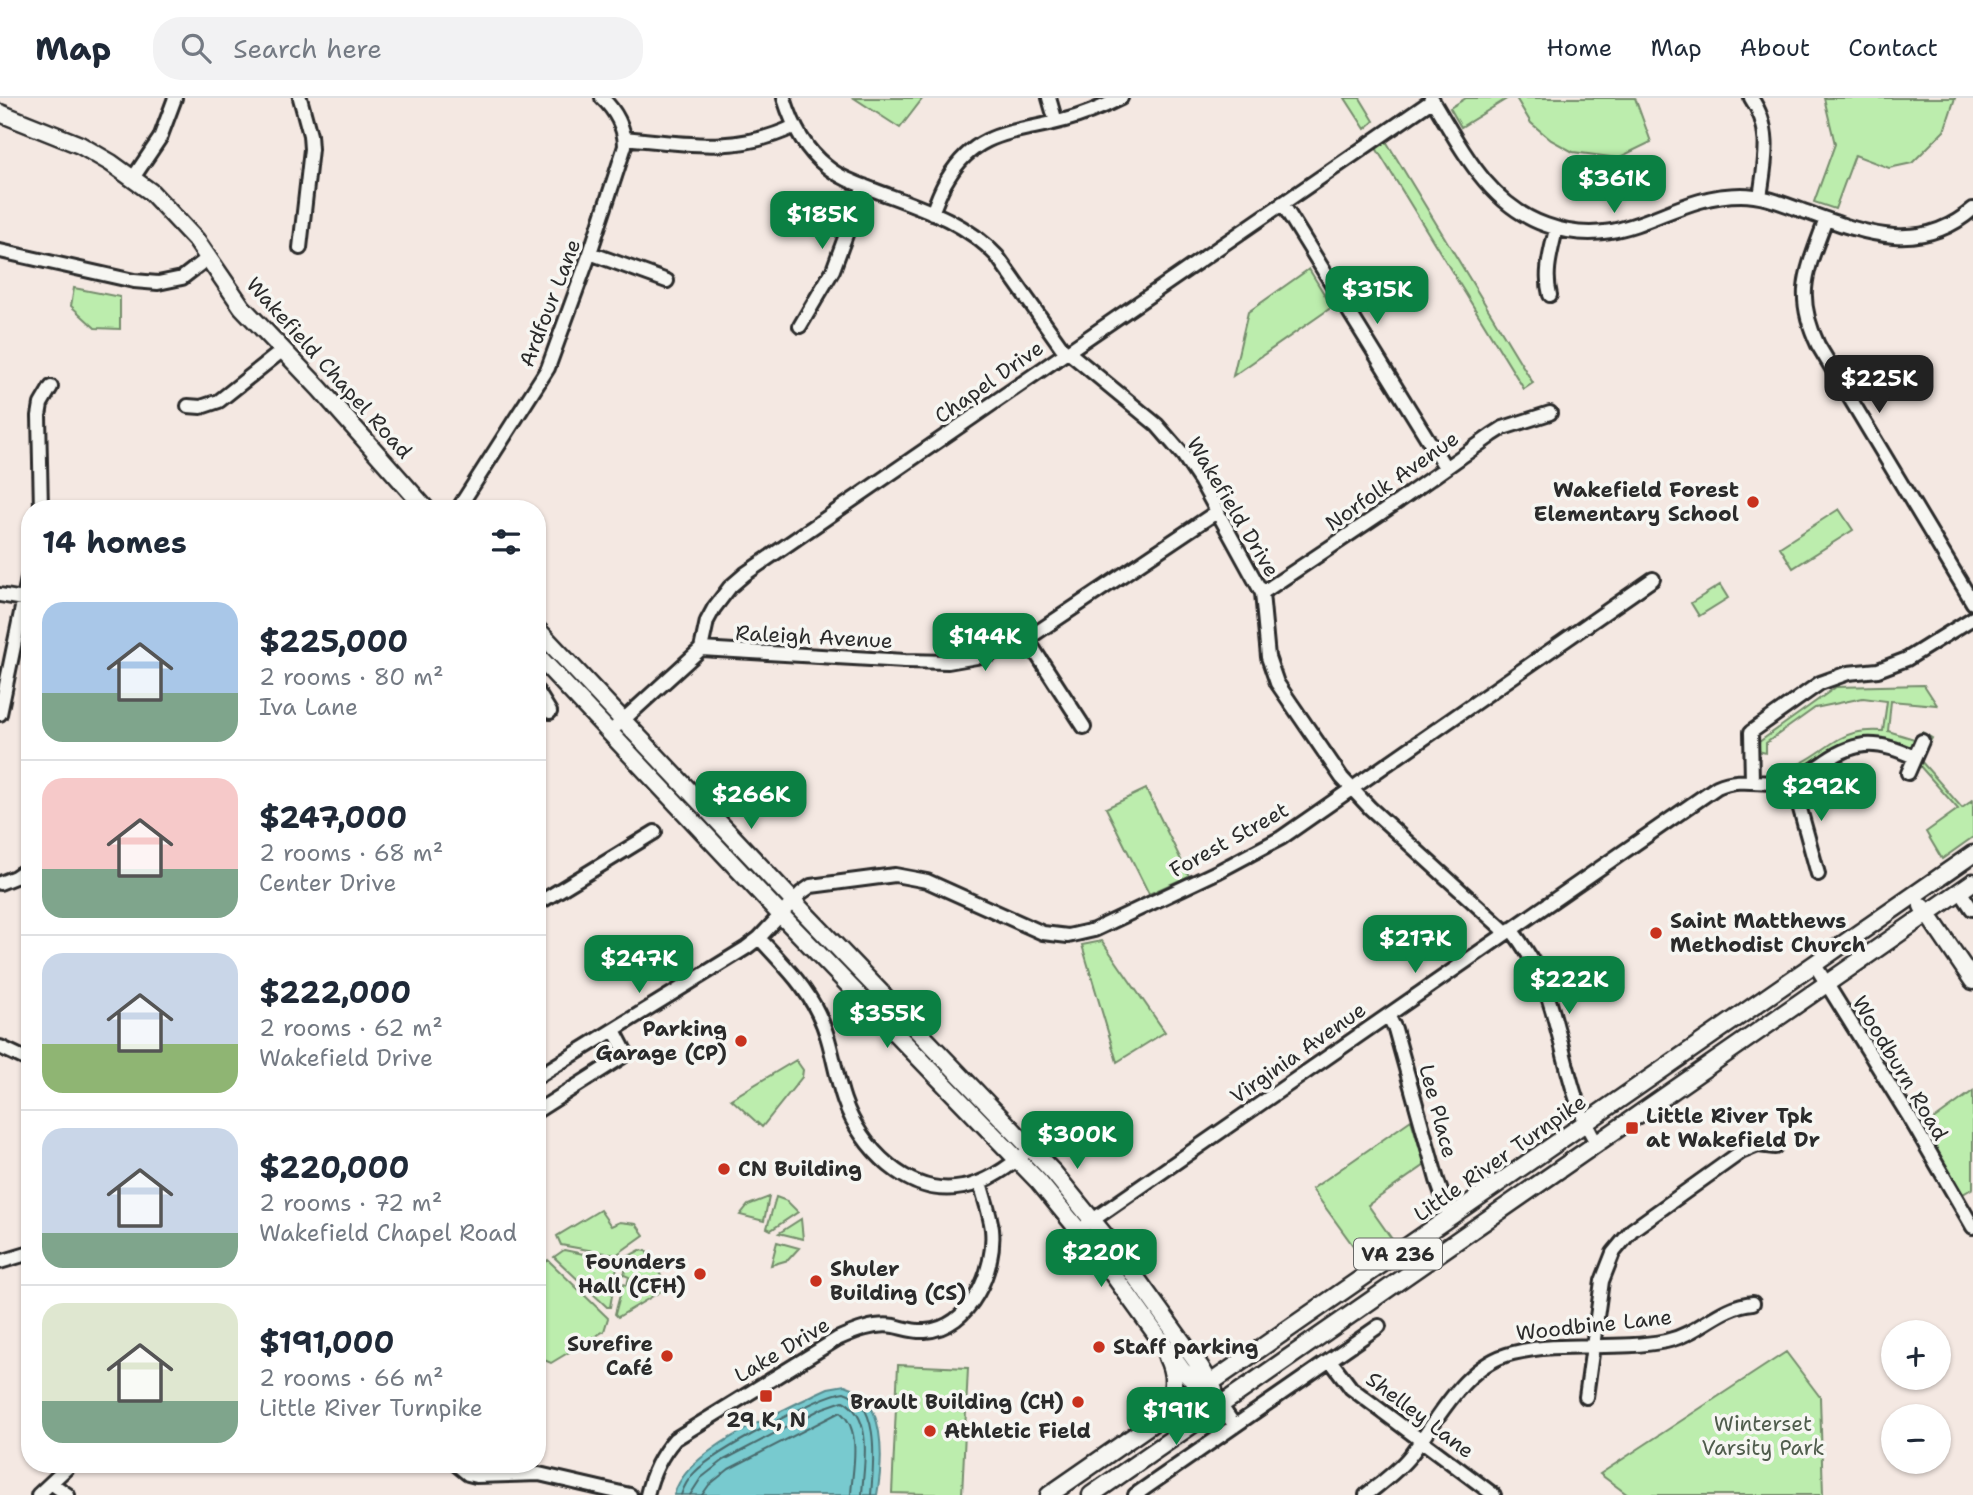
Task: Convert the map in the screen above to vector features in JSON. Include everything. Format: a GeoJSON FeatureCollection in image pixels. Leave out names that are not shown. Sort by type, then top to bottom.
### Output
{"type":"FeatureCollection","features":[{"type":"Feature","properties":{"kind":"main road","name":"Wakefield Chapel Road"},"geometry":{"type":"LineString","coordinates":[[0,113],[80,145],[133,178],[181,222],[242,307],[320,388],[418,500]]}},
{"type":"Feature","properties":{"kind":"main road"},"geometry":{"type":"LineString","coordinates":[[546,639],[1031,1148],[1094,1219],[1221,1406]]}},
{"type":"Feature","properties":{"kind":"main road"},"geometry":{"type":"LineString","coordinates":[[546,665],[781,915],[1056,1200],[1182,1370],[1206,1387]]}},
{"type":"Feature","properties":{"kind":"main road","name":"Little River Turnpike"},"geometry":{"type":"LineString","coordinates":[[1049,1495],[1973,854]]}},
{"type":"Feature","properties":{"kind":"main road","name":"Little River Turnpike"},"geometry":{"type":"LineString","coordinates":[[1091,1495],[1966,886]]}},
{"type":"Feature","properties":{"kind":"main road"},"geometry":{"type":"LineString","coordinates":[[1914,896],[1973,981]]}},
{"type":"Feature","properties":{"kind":"main road"},"geometry":{"type":"LineString","coordinates":[[1143,1431],[1167,1406],[1174,1379],[1172,1369],[1151,1327]]}},
{"type":"Feature","properties":{"kind":"street"},"geometry":{"type":"LineString","coordinates":[[133,178],[160,138],[175,98]]}},
{"type":"Feature","properties":{"kind":"street"},"geometry":{"type":"LineString","coordinates":[[300,98],[311,149],[300,248]]}},
{"type":"Feature","properties":{"kind":"street"},"geometry":{"type":"LineString","coordinates":[[601,98],[613,111],[625,138],[726,146],[765,139],[795,126]]}},
{"type":"Feature","properties":{"kind":"street","name":"Wakefield Drive"},"geometry":{"type":"LineString","coordinates":[[784,98],[805,145],[827,167],[864,186],[956,222],[986,243],[1066,352],[1170,438],[1218,511],[1262,593],[1268,657],[1277,683],[1318,745],[1370,808],[1509,930],[1530,956],[1543,983],[1574,1097],[1585,1125],[1597,1144]]}},
{"type":"Feature","properties":{"kind":"street"},"geometry":{"type":"LineString","coordinates":[[1049,98],[1056,122]]}},
{"type":"Feature","properties":{"kind":"street"},"geometry":{"type":"LineString","coordinates":[[932,213],[947,178],[976,146],[1003,133],[1056,122],[1121,98]]}},
{"type":"Feature","properties":{"kind":"street"},"geometry":{"type":"LineString","coordinates":[[1751,98],[1762,117],[1767,143],[1760,197]]}},
{"type":"Feature","properties":{"kind":"street"},"geometry":{"type":"LineString","coordinates":[[1432,99],[1474,166],[1497,196],[1528,218],[1556,229],[1592,233],[1628,229],[1707,199],[1743,195],[1760,197],[1865,232],[1897,237],[1922,234],[1945,227],[1973,209]]}},
{"type":"Feature","properties":{"kind":"street","name":"Chapel Drive"},"geometry":{"type":"LineString","coordinates":[[701,649],[707,621],[713,608],[745,574],[1432,99]]}},
{"type":"Feature","properties":{"kind":"street","name":"Ardfour Lane"},"geometry":{"type":"LineString","coordinates":[[464,500],[548,368],[619,167],[625,138]]}},
{"type":"Feature","properties":{"kind":"street"},"geometry":{"type":"LineString","coordinates":[[800,326],[833,270],[864,186]]}},
{"type":"Feature","properties":{"kind":"street"},"geometry":{"type":"LineString","coordinates":[[1282,202],[1445,467]]}},
{"type":"Feature","properties":{"kind":"street"},"geometry":{"type":"LineString","coordinates":[[1826,219],[1804,286],[1805,313],[1809,327],[1973,603]]}},
{"type":"Feature","properties":{"kind":"street"},"geometry":{"type":"LineString","coordinates":[[1550,295],[1546,277],[1556,229]]}},
{"type":"Feature","properties":{"kind":"street"},"geometry":{"type":"LineString","coordinates":[[0,251],[134,281],[158,283],[182,278],[208,258]]}},
{"type":"Feature","properties":{"kind":"street"},"geometry":{"type":"LineString","coordinates":[[590,253],[667,281]]}},
{"type":"Feature","properties":{"kind":"street"},"geometry":{"type":"LineString","coordinates":[[188,406],[201,407],[219,401],[283,350]]}},
{"type":"Feature","properties":{"kind":"street"},"geometry":{"type":"LineString","coordinates":[[41,500],[39,416],[41,404],[51,387]]}},
{"type":"Feature","properties":{"kind":"street","name":"Norfolk Avenue"},"geometry":{"type":"LineString","coordinates":[[1262,593],[1503,428],[1550,413]]}},
{"type":"Feature","properties":{"kind":"street","name":"Raleigh Avenue"},"geometry":{"type":"LineString","coordinates":[[701,649],[948,662],[988,655],[1027,639],[1218,511]]}},
{"type":"Feature","properties":{"kind":"street","name":"Forest Street"},"geometry":{"type":"LineString","coordinates":[[546,1072],[734,956],[759,938],[793,901],[811,886],[869,877],[907,875],[927,881],[1043,933],[1068,936],[1081,934],[1114,922],[1263,848],[1653,579]]}},
{"type":"Feature","properties":{"kind":"street"},"geometry":{"type":"LineString","coordinates":[[0,595],[21,599]]}},
{"type":"Feature","properties":{"kind":"street"},"geometry":{"type":"LineString","coordinates":[[1752,781],[1751,732],[1820,683],[1849,673],[1878,670],[1907,659],[1973,618]]}},
{"type":"Feature","properties":{"kind":"street"},"geometry":{"type":"LineString","coordinates":[[0,714],[21,625]]}},
{"type":"Feature","properties":{"kind":"street"},"geometry":{"type":"LineString","coordinates":[[1027,639],[1084,727]]}},
{"type":"Feature","properties":{"kind":"street"},"geometry":{"type":"LineString","coordinates":[[609,733],[701,649]]}},
{"type":"Feature","properties":{"kind":"street"},"geometry":{"type":"LineString","coordinates":[[546,706],[550,712]]}},
{"type":"Feature","properties":{"kind":"street"},"geometry":{"type":"LineString","coordinates":[[1908,773],[1922,741]]}},
{"type":"Feature","properties":{"kind":"street"},"geometry":{"type":"LineString","coordinates":[[1818,874],[1792,780],[1846,749],[1859,745],[1884,745],[1914,757]]}},
{"type":"Feature","properties":{"kind":"street","name":"Virginia Avenue"},"geometry":{"type":"LineString","coordinates":[[1079,1229],[1717,787],[1728,782],[1792,780]]}},
{"type":"Feature","properties":{"kind":"street"},"geometry":{"type":"LineString","coordinates":[[546,899],[655,832]]}},
{"type":"Feature","properties":{"kind":"street"},"geometry":{"type":"LineString","coordinates":[[0,883],[21,873]]}},
{"type":"Feature","properties":{"kind":"street"},"geometry":{"type":"LineString","coordinates":[[1966,886],[1973,908]]}},
{"type":"Feature","properties":{"kind":"street"},"geometry":{"type":"LineString","coordinates":[[759,938],[810,998],[825,1028],[851,1117],[879,1156],[904,1176],[928,1186],[956,1188],[980,1182],[1018,1160],[1031,1148]]}},
{"type":"Feature","properties":{"kind":"street","name":"Woodburn Road"},"geometry":{"type":"LineString","coordinates":[[1815,965],[1908,1115],[1973,1227]]}},
{"type":"Feature","properties":{"kind":"street","name":"Lee Place"},"geometry":{"type":"LineString","coordinates":[[1388,1015],[1395,1029],[1450,1218]]}},
{"type":"Feature","properties":{"kind":"street"},"geometry":{"type":"LineString","coordinates":[[546,1105],[622,1057],[625,1051],[614,1030]]}},
{"type":"Feature","properties":{"kind":"street"},"geometry":{"type":"LineString","coordinates":[[0,1047],[21,1057]]}},
{"type":"Feature","properties":{"kind":"street"},"geometry":{"type":"LineString","coordinates":[[1586,1397],[1602,1281],[1606,1266],[1621,1240],[1645,1219],[1741,1152],[1758,1146],[1775,1147]]}},
{"type":"Feature","properties":{"kind":"street","name":"Lake Drive"},"geometry":{"type":"LineString","coordinates":[[647,1495],[656,1465],[675,1439],[837,1339],[858,1329],[875,1326],[926,1331],[939,1329],[960,1316],[979,1289],[992,1251],[989,1212],[980,1182]]}},
{"type":"Feature","properties":{"kind":"street"},"geometry":{"type":"LineString","coordinates":[[0,1262],[21,1256]]}},
{"type":"Feature","properties":{"kind":"street","name":"Woodbine Lane"},"geometry":{"type":"LineString","coordinates":[[1366,1495],[1398,1469],[1462,1385],[1495,1360],[1524,1351],[1665,1341],[1694,1331],[1730,1307],[1753,1303]]}},
{"type":"Feature","properties":{"kind":"street"},"geometry":{"type":"LineString","coordinates":[[1135,1495],[1378,1326]]}},
{"type":"Feature","properties":{"kind":"street","name":"Shelley Lane"},"geometry":{"type":"LineString","coordinates":[[1330,1360],[1351,1388],[1494,1495]]}},
{"type":"Feature","properties":{"kind":"street"},"geometry":{"type":"LineString","coordinates":[[1221,1406],[1235,1426]]}},
{"type":"Feature","properties":{"kind":"street"},"geometry":{"type":"LineString","coordinates":[[38,1495],[62,1473]]}},
{"type":"Feature","properties":{"kind":"street"},"geometry":{"type":"LineString","coordinates":[[467,1473],[476,1476],[540,1474],[630,1495]]}},
{"type":"Feature","properties":{"kind":"street"},"geometry":{"type":"LineString","coordinates":[[51,1483],[68,1495]]}},
{"type":"Feature","properties":{"kind":"green space"},"geometry":{"type":"Polygon","coordinates":[[[854,98],[923,98],[900,128],[854,98]]]}},
{"type":"Feature","properties":{"kind":"green space"},"geometry":{"type":"Polygon","coordinates":[[[1345,98],[1360,98],[1374,121],[1365,129],[1345,98]]]}},
{"type":"Feature","properties":{"kind":"green space"},"geometry":{"type":"Polygon","coordinates":[[[1466,98],[1508,98],[1461,127],[1450,108],[1466,98]]]}},
{"type":"Feature","properties":{"kind":"green space"},"geometry":{"type":"Polygon","coordinates":[[[1516,98],[1635,98],[1651,142],[1618,158],[1573,152],[1551,140],[1531,123],[1516,98]]]}},
{"type":"Feature","properties":{"kind":"green space"},"geometry":{"type":"Polygon","coordinates":[[[1824,98],[1955,98],[1944,131],[1912,163],[1889,168],[1855,155],[1835,209],[1814,202],[1835,144],[1824,98]]]}},
{"type":"Feature","properties":{"kind":"green space"},"geometry":{"type":"Polygon","coordinates":[[[1386,141],[1533,383],[1524,389],[1376,148],[1386,141]]]}},
{"type":"Feature","properties":{"kind":"green space"},"geometry":{"type":"Polygon","coordinates":[[[1309,269],[1332,307],[1233,376],[1248,312],[1309,269]]]}},
{"type":"Feature","properties":{"kind":"green space"},"geometry":{"type":"Polygon","coordinates":[[[74,288],[120,297],[120,329],[95,328],[71,306],[74,288]]]}},
{"type":"Feature","properties":{"kind":"green space"},"geometry":{"type":"Polygon","coordinates":[[[1839,509],[1853,530],[1793,568],[1780,547],[1839,509]]]}},
{"type":"Feature","properties":{"kind":"green space"},"geometry":{"type":"Polygon","coordinates":[[[1720,585],[1728,598],[1699,616],[1691,603],[1720,585]]]}},
{"type":"Feature","properties":{"kind":"green space"},"geometry":{"type":"Polygon","coordinates":[[[1924,685],[1937,705],[1891,701],[1888,731],[1914,739],[1922,732],[1932,738],[1920,760],[1962,808],[1973,800],[1973,837],[1942,859],[1926,832],[1958,809],[1919,765],[1907,763],[1906,759],[1880,748],[1868,748],[1847,756],[1799,786],[1780,778],[1779,768],[1804,762],[1844,736],[1883,731],[1887,701],[1863,698],[1815,708],[1766,743],[1766,753],[1754,750],[1745,752],[1836,687],[1924,685]]]}},
{"type":"Feature","properties":{"kind":"green space"},"geometry":{"type":"Polygon","coordinates":[[[1146,789],[1189,876],[1149,894],[1106,808],[1146,789]]]}},
{"type":"Feature","properties":{"kind":"green space"},"geometry":{"type":"Polygon","coordinates":[[[1102,941],[1165,1032],[1117,1062],[1082,945],[1102,941]]]}},
{"type":"Feature","properties":{"kind":"green space"},"geometry":{"type":"Polygon","coordinates":[[[796,1060],[803,1070],[802,1077],[762,1127],[731,1099],[796,1060]]]}},
{"type":"Feature","properties":{"kind":"green space"},"geometry":{"type":"Polygon","coordinates":[[[1973,1091],[1973,1188],[1963,1194],[1922,1128],[1973,1091]]]}},
{"type":"Feature","properties":{"kind":"green space"},"geometry":{"type":"Polygon","coordinates":[[[1411,1120],[1425,1165],[1368,1205],[1394,1242],[1365,1262],[1312,1189],[1411,1120]]]}},
{"type":"Feature","properties":{"kind":"green space"},"geometry":{"type":"Polygon","coordinates":[[[769,1197],[764,1221],[740,1215],[748,1205],[769,1197]]]}},
{"type":"Feature","properties":{"kind":"green space"},"geometry":{"type":"Polygon","coordinates":[[[776,1197],[787,1201],[798,1212],[771,1230],[767,1228],[776,1197]]]}},
{"type":"Feature","properties":{"kind":"green space"},"geometry":{"type":"Polygon","coordinates":[[[600,1210],[611,1226],[620,1222],[636,1224],[644,1235],[616,1255],[561,1245],[557,1236],[600,1210]]]}},
{"type":"Feature","properties":{"kind":"green space"},"geometry":{"type":"Polygon","coordinates":[[[801,1219],[803,1239],[779,1233],[801,1219]]]}},
{"type":"Feature","properties":{"kind":"green space"},"geometry":{"type":"Polygon","coordinates":[[[777,1242],[799,1248],[788,1260],[771,1265],[777,1242]]]}},
{"type":"Feature","properties":{"kind":"green space"},"geometry":{"type":"Polygon","coordinates":[[[564,1250],[618,1261],[610,1307],[554,1257],[564,1250]]]}},
{"type":"Feature","properties":{"kind":"green space"},"geometry":{"type":"Polygon","coordinates":[[[640,1250],[646,1251],[668,1287],[618,1317],[615,1314],[623,1284],[627,1285],[629,1277],[624,1275],[629,1256],[640,1250]]]}},
{"type":"Feature","properties":{"kind":"green space"},"geometry":{"type":"Polygon","coordinates":[[[548,1260],[608,1318],[604,1331],[551,1363],[546,1361],[548,1260]]]}},
{"type":"Feature","properties":{"kind":"green space","name":"Winterset Varsity Park"},"geometry":{"type":"Polygon","coordinates":[[[1786,1352],[1820,1397],[1823,1495],[1628,1495],[1600,1474],[1786,1352]]]}},
{"type":"Feature","properties":{"kind":"green space","name":"Athletic Field"},"geometry":{"type":"Polygon","coordinates":[[[898,1365],[968,1368],[962,1495],[892,1493],[898,1365]]]}},
{"type":"Feature","properties":{"kind":"water"},"geometry":{"type":"Polygon","coordinates":[[[845,1385],[859,1392],[869,1403],[875,1417],[881,1449],[877,1495],[674,1495],[682,1478],[713,1449],[756,1423],[815,1394],[845,1385]]]}},
{"type":"Feature","properties":{"kind":"place","name":"Wakefield Forest Elementary School"},"geometry":{"type":"Point","coordinates":[1753,502]}},
{"type":"Feature","properties":{"kind":"place","name":"Saint Matthews Methodist Church"},"geometry":{"type":"Point","coordinates":[1656,933]}},
{"type":"Feature","properties":{"kind":"place","name":"Parking Garage (CP)"},"geometry":{"type":"Point","coordinates":[741,1041]}},
{"type":"Feature","properties":{"kind":"place","name":"Little River Tpk at Wakefield Dr"},"geometry":{"type":"Point","coordinates":[1632,1128]}},
{"type":"Feature","properties":{"kind":"place","name":"CN Building"},"geometry":{"type":"Point","coordinates":[724,1169]}},
{"type":"Feature","properties":{"kind":"place","name":"Founders Hall (CFH)"},"geometry":{"type":"Point","coordinates":[700,1274]}},
{"type":"Feature","properties":{"kind":"place","name":"Shuler Building (CS)"},"geometry":{"type":"Point","coordinates":[816,1281]}},
{"type":"Feature","properties":{"kind":"place","name":"Staff parking"},"geometry":{"type":"Point","coordinates":[1099,1347]}},
{"type":"Feature","properties":{"kind":"place","name":"Surefire Café"},"geometry":{"type":"Point","coordinates":[667,1356]}},
{"type":"Feature","properties":{"kind":"place","name":"29 K, N"},"geometry":{"type":"Point","coordinates":[766,1396]}},
{"type":"Feature","properties":{"kind":"place","name":"Brault Building (CH)"},"geometry":{"type":"Point","coordinates":[1078,1402]}},
{"type":"Feature","properties":{"kind":"place","name":"Athletic Field"},"geometry":{"type":"Point","coordinates":[930,1431]}}]}
